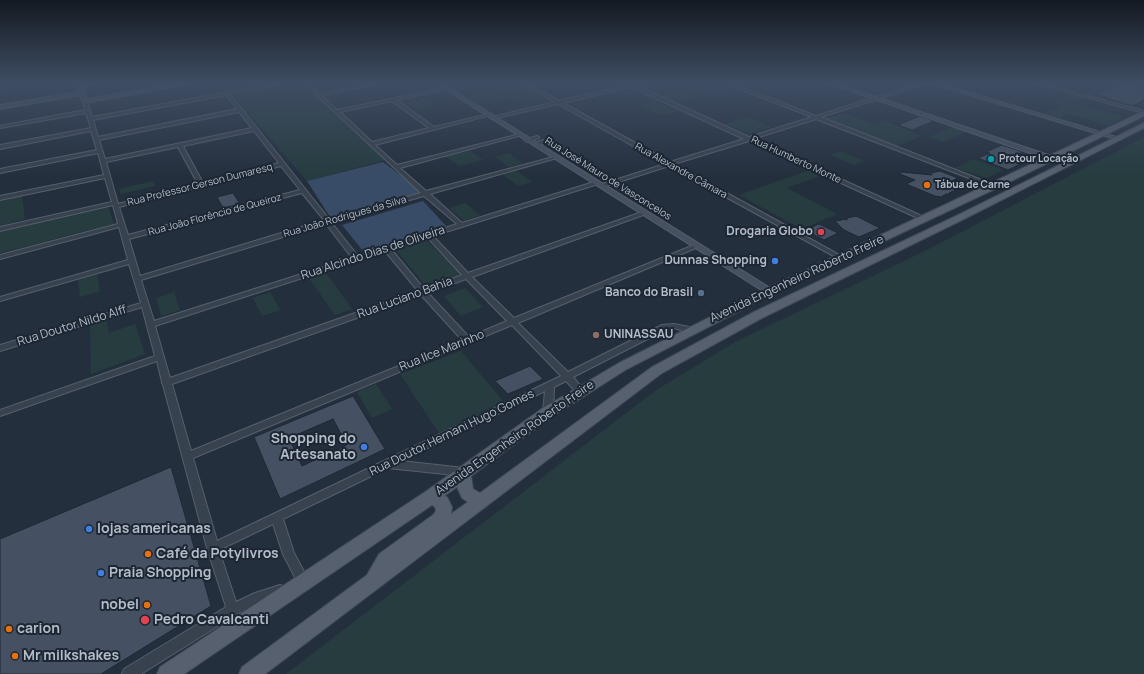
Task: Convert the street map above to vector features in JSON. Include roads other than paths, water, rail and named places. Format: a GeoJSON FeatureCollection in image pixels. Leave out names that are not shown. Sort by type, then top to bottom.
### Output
{"type":"FeatureCollection","features":[{"type":"Feature","properties":{"kind":"main road","name":"Avenida Engenheiro Roberto Freire"},"geometry":{"type":"LineString","coordinates":[[167,674],[431,497],[548,412],[623,366],[770,291],[994,186],[1050,157],[1141,113]]}},
{"type":"Feature","properties":{"kind":"main road","name":"Avenida Engenheiro Roberto Freire"},"geometry":{"type":"LineString","coordinates":[[249,674],[657,370],[758,315],[959,218],[1144,124]]}},
{"type":"Feature","properties":{"kind":"main road"},"geometry":{"type":"LineString","coordinates":[[1064,164],[1064,161],[1078,152],[1071,148]]}},
{"type":"Feature","properties":{"kind":"main road"},"geometry":{"type":"LineString","coordinates":[[464,472],[464,486],[467,493],[480,502]]}},
{"type":"Feature","properties":{"kind":"main road"},"geometry":{"type":"LineString","coordinates":[[373,581],[385,559],[439,520],[444,512],[444,507],[441,502],[431,497]]}},
{"type":"Feature","properties":{"kind":"street"},"geometry":{"type":"LineString","coordinates":[[0,127],[70,113]]}},
{"type":"Feature","properties":{"kind":"street"},"geometry":{"type":"LineString","coordinates":[[89,113],[151,325],[213,548],[233,610]]}},
{"type":"Feature","properties":{"kind":"street"},"geometry":{"type":"LineString","coordinates":[[90,119],[119,113]]}},
{"type":"Feature","properties":{"kind":"street"},"geometry":{"type":"LineString","coordinates":[[97,139],[223,113]]}},
{"type":"Feature","properties":{"kind":"street"},"geometry":{"type":"LineString","coordinates":[[243,113],[357,258]]}},
{"type":"Feature","properties":{"kind":"street"},"geometry":{"type":"LineString","coordinates":[[340,113],[371,144],[461,225]]}},
{"type":"Feature","properties":{"kind":"street"},"geometry":{"type":"LineString","coordinates":[[412,113],[433,129]]}},
{"type":"Feature","properties":{"kind":"street","name":"Rua José Mauro de Vasconcelos"},"geometry":{"type":"LineString","coordinates":[[486,113],[530,139],[599,185],[770,291]]}},
{"type":"Feature","properties":{"kind":"street"},"geometry":{"type":"LineString","coordinates":[[371,144],[508,113]]}},
{"type":"Feature","properties":{"kind":"street","name":"Rua Alexandre Câmara"},"geometry":{"type":"LineString","coordinates":[[583,113],[669,164],[841,258]]}},
{"type":"Feature","properties":{"kind":"street","name":"Rua Humberto Monte"},"geometry":{"type":"LineString","coordinates":[[694,113],[924,219]]}},
{"type":"Feature","properties":{"kind":"street"},"geometry":{"type":"LineString","coordinates":[[808,113],[994,186]]}},
{"type":"Feature","properties":{"kind":"street","name":"Rua Alcindo Dias de Oliveira"},"geometry":{"type":"LineString","coordinates":[[151,325],[461,225],[669,164],[828,113]]}},
{"type":"Feature","properties":{"kind":"street"},"geometry":{"type":"LineString","coordinates":[[922,113],[1050,157]]}},
{"type":"Feature","properties":{"kind":"street"},"geometry":{"type":"LineString","coordinates":[[1036,113],[1117,138]]}},
{"type":"Feature","properties":{"kind":"street"},"geometry":{"type":"LineString","coordinates":[[576,117],[588,116]]}},
{"type":"Feature","properties":{"kind":"street"},"geometry":{"type":"LineString","coordinates":[[0,147],[93,129]]}},
{"type":"Feature","properties":{"kind":"street"},"geometry":{"type":"LineString","coordinates":[[103,161],[255,129]]}},
{"type":"Feature","properties":{"kind":"street"},"geometry":{"type":"LineString","coordinates":[[396,167],[530,139],[544,142]]}},
{"type":"Feature","properties":{"kind":"street"},"geometry":{"type":"LineString","coordinates":[[180,145],[201,185]]}},
{"type":"Feature","properties":{"kind":"street"},"geometry":{"type":"LineString","coordinates":[[0,171],[99,151]]}},
{"type":"Feature","properties":{"kind":"street","name":"Rua João Rodrigues da Silva"},"geometry":{"type":"LineString","coordinates":[[137,279],[328,221],[555,157]]}},
{"type":"Feature","properties":{"kind":"street","name":"Rua Professor Gerson Dumaresq"},"geometry":{"type":"LineString","coordinates":[[0,229],[201,185],[283,164]]}},
{"type":"Feature","properties":{"kind":"street"},"geometry":{"type":"LineString","coordinates":[[0,198],[107,176]]}},
{"type":"Feature","properties":{"kind":"street","name":"Rua João Florêncio de Queiroz"},"geometry":{"type":"LineString","coordinates":[[125,238],[304,191]]}},
{"type":"Feature","properties":{"kind":"street","name":"Rua Luciano Bahia"},"geometry":{"type":"LineString","coordinates":[[166,383],[644,213]]}},
{"type":"Feature","properties":{"kind":"street"},"geometry":{"type":"LineString","coordinates":[[0,257],[121,225]]}},
{"type":"Feature","properties":{"kind":"street"},"geometry":{"type":"LineString","coordinates":[[429,235],[466,276],[514,321],[567,376],[580,392]]}},
{"type":"Feature","properties":{"kind":"street","name":"Rua Ilce Marinho"},"geometry":{"type":"LineString","coordinates":[[188,456],[696,246]]}},
{"type":"Feature","properties":{"kind":"street"},"geometry":{"type":"LineString","coordinates":[[387,249],[422,291],[467,340]]}},
{"type":"Feature","properties":{"kind":"street"},"geometry":{"type":"LineString","coordinates":[[0,299],[131,261]]}},
{"type":"Feature","properties":{"kind":"street","name":"Rua Doutor Nildo Alff"},"geometry":{"type":"LineString","coordinates":[[0,348],[144,304]]}},
{"type":"Feature","properties":{"kind":"street","name":"Rua Doutor Hernani Hugo Gomes"},"geometry":{"type":"LineString","coordinates":[[213,548],[277,519],[665,327],[674,326],[691,330]]}},
{"type":"Feature","properties":{"kind":"street"},"geometry":{"type":"LineString","coordinates":[[0,413],[160,357]]}},
{"type":"Feature","properties":{"kind":"street"},"geometry":{"type":"LineString","coordinates":[[548,412],[550,385]]}},
{"type":"Feature","properties":{"kind":"street"},"geometry":{"type":"LineString","coordinates":[[387,464],[464,472]]}},
{"type":"Feature","properties":{"kind":"street"},"geometry":{"type":"LineString","coordinates":[[128,674],[233,610],[255,599],[300,585],[277,519]]}},
{"type":"Feature","properties":{"kind":"water"},"geometry":{"type":"Polygon","coordinates":[[[383,162],[424,193],[332,220],[307,181],[383,162]]]}},
{"type":"Feature","properties":{"kind":"water"},"geometry":{"type":"Polygon","coordinates":[[[423,201],[446,226],[364,252],[342,225],[423,201]]]}},
{"type":"Feature","properties":{"kind":"place","name":"Protour Locação"},"geometry":{"type":"Point","coordinates":[991,159]}},
{"type":"Feature","properties":{"kind":"place","name":"Tábua de Carne"},"geometry":{"type":"Point","coordinates":[927,185]}},
{"type":"Feature","properties":{"kind":"place","name":"Drogaria Globo"},"geometry":{"type":"Point","coordinates":[821,232]}},
{"type":"Feature","properties":{"kind":"place","name":"Dunnas Shopping"},"geometry":{"type":"Point","coordinates":[775,261]}},
{"type":"Feature","properties":{"kind":"place","name":"Banco do Brasil"},"geometry":{"type":"Point","coordinates":[701,293]}},
{"type":"Feature","properties":{"kind":"place","name":"UNINASSAU"},"geometry":{"type":"Point","coordinates":[596,335]}},
{"type":"Feature","properties":{"kind":"place","name":"Shopping do Artesanato"},"geometry":{"type":"Point","coordinates":[364,447]}},
{"type":"Feature","properties":{"kind":"place","name":"lojas americanas"},"geometry":{"type":"Point","coordinates":[89,529]}},
{"type":"Feature","properties":{"kind":"place","name":"Café da Potylivros"},"geometry":{"type":"Point","coordinates":[148,554]}},
{"type":"Feature","properties":{"kind":"place","name":"Praia Shopping"},"geometry":{"type":"Point","coordinates":[101,573]}},
{"type":"Feature","properties":{"kind":"place","name":"nobel"},"geometry":{"type":"Point","coordinates":[147,605]}},
{"type":"Feature","properties":{"kind":"place","name":"Pedro Cavalcanti"},"geometry":{"type":"Point","coordinates":[145,620]}},
{"type":"Feature","properties":{"kind":"place","name":"carion"},"geometry":{"type":"Point","coordinates":[9,629]}},
{"type":"Feature","properties":{"kind":"place","name":"Mr milkshakes"},"geometry":{"type":"Point","coordinates":[15,656]}}]}
